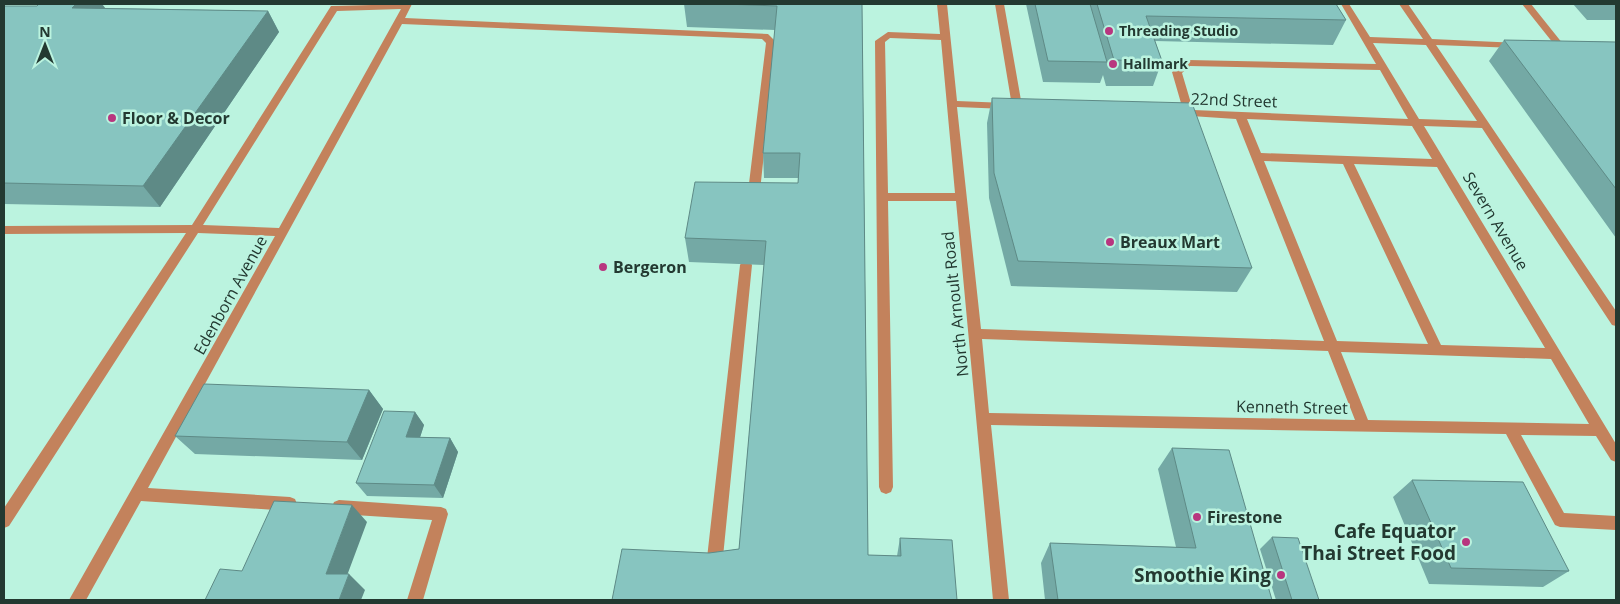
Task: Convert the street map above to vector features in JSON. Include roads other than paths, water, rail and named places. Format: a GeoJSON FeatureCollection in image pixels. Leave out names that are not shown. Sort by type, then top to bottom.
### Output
{"type":"FeatureCollection","features":[{"type":"Feature","properties":{"kind":"street","name":"North Arnoult Road"},"geometry":{"type":"LineString","coordinates":[[942,4],[1001,600]]}},
{"type":"Feature","properties":{"kind":"street"},"geometry":{"type":"LineString","coordinates":[[952,104],[1022,106],[1000,4]]}},
{"type":"Feature","properties":{"kind":"street","name":"Severn Avenue"},"geometry":{"type":"LineString","coordinates":[[1345,4],[1616,456]]}},
{"type":"Feature","properties":{"kind":"street"},"geometry":{"type":"LineString","coordinates":[[1404,4],[1616,321]]}},
{"type":"Feature","properties":{"kind":"street"},"geometry":{"type":"LineString","coordinates":[[1526,4],[1559,46]]}},
{"type":"Feature","properties":{"kind":"street"},"geometry":{"type":"LineString","coordinates":[[4,521],[194,229],[334,8],[407,5]]}},
{"type":"Feature","properties":{"kind":"street","name":"Edenborn Avenue"},"geometry":{"type":"LineString","coordinates":[[77,600],[283,232],[407,5]]}},
{"type":"Feature","properties":{"kind":"street"},"geometry":{"type":"LineString","coordinates":[[398,21],[765,36],[771,42],[752,207]]}},
{"type":"Feature","properties":{"kind":"street"},"geometry":{"type":"LineString","coordinates":[[886,487],[880,41],[888,35],[945,37]]}},
{"type":"Feature","properties":{"kind":"street"},"geometry":{"type":"LineString","coordinates":[[1367,40],[1526,47]]}},
{"type":"Feature","properties":{"kind":"street"},"geometry":{"type":"LineString","coordinates":[[1189,113],[1177,72],[1188,64],[1383,67]]}},
{"type":"Feature","properties":{"kind":"street","name":"22nd Street"},"geometry":{"type":"LineString","coordinates":[[1170,112],[1485,125]]}},
{"type":"Feature","properties":{"kind":"street"},"geometry":{"type":"LineString","coordinates":[[1240,115],[1364,426]]}},
{"type":"Feature","properties":{"kind":"street"},"geometry":{"type":"LineString","coordinates":[[1257,157],[1440,163]]}},
{"type":"Feature","properties":{"kind":"street"},"geometry":{"type":"LineString","coordinates":[[1347,160],[1437,350]]}},
{"type":"Feature","properties":{"kind":"street"},"geometry":{"type":"LineString","coordinates":[[882,196],[961,197]]}},
{"type":"Feature","properties":{"kind":"street"},"geometry":{"type":"LineString","coordinates":[[4,230],[194,229],[283,232]]}},
{"type":"Feature","properties":{"kind":"street"},"geometry":{"type":"LineString","coordinates":[[714,572],[746,265]]}},
{"type":"Feature","properties":{"kind":"street"},"geometry":{"type":"LineString","coordinates":[[974,334],[1555,354]]}},
{"type":"Feature","properties":{"kind":"street","name":"Kenneth Street"},"geometry":{"type":"LineString","coordinates":[[983,420],[1600,430]]}},
{"type":"Feature","properties":{"kind":"street"},"geometry":{"type":"LineString","coordinates":[[1510,428],[1560,520],[1616,523]]}},
{"type":"Feature","properties":{"kind":"street"},"geometry":{"type":"LineString","coordinates":[[137,494],[304,505]]}},
{"type":"Feature","properties":{"kind":"street"},"geometry":{"type":"LineString","coordinates":[[323,506],[441,514],[415,600]]}},
{"type":"Feature","properties":{"kind":"place","name":"Threading Studio"},"geometry":{"type":"Point","coordinates":[1109,31]}},
{"type":"Feature","properties":{"kind":"place","name":"Hallmark"},"geometry":{"type":"Point","coordinates":[1113,64]}},
{"type":"Feature","properties":{"kind":"place","name":"Floor & Decor"},"geometry":{"type":"Point","coordinates":[112,118]}},
{"type":"Feature","properties":{"kind":"place","name":"Breaux Mart"},"geometry":{"type":"Point","coordinates":[1110,242]}},
{"type":"Feature","properties":{"kind":"place","name":"Bergeron"},"geometry":{"type":"Point","coordinates":[603,267]}},
{"type":"Feature","properties":{"kind":"place","name":"Firestone"},"geometry":{"type":"Point","coordinates":[1197,517]}},
{"type":"Feature","properties":{"kind":"place","name":"Cafe Equator Thai Street Food"},"geometry":{"type":"Point","coordinates":[1466,542]}},
{"type":"Feature","properties":{"kind":"place","name":"Smoothie King"},"geometry":{"type":"Point","coordinates":[1281,575]}}]}
